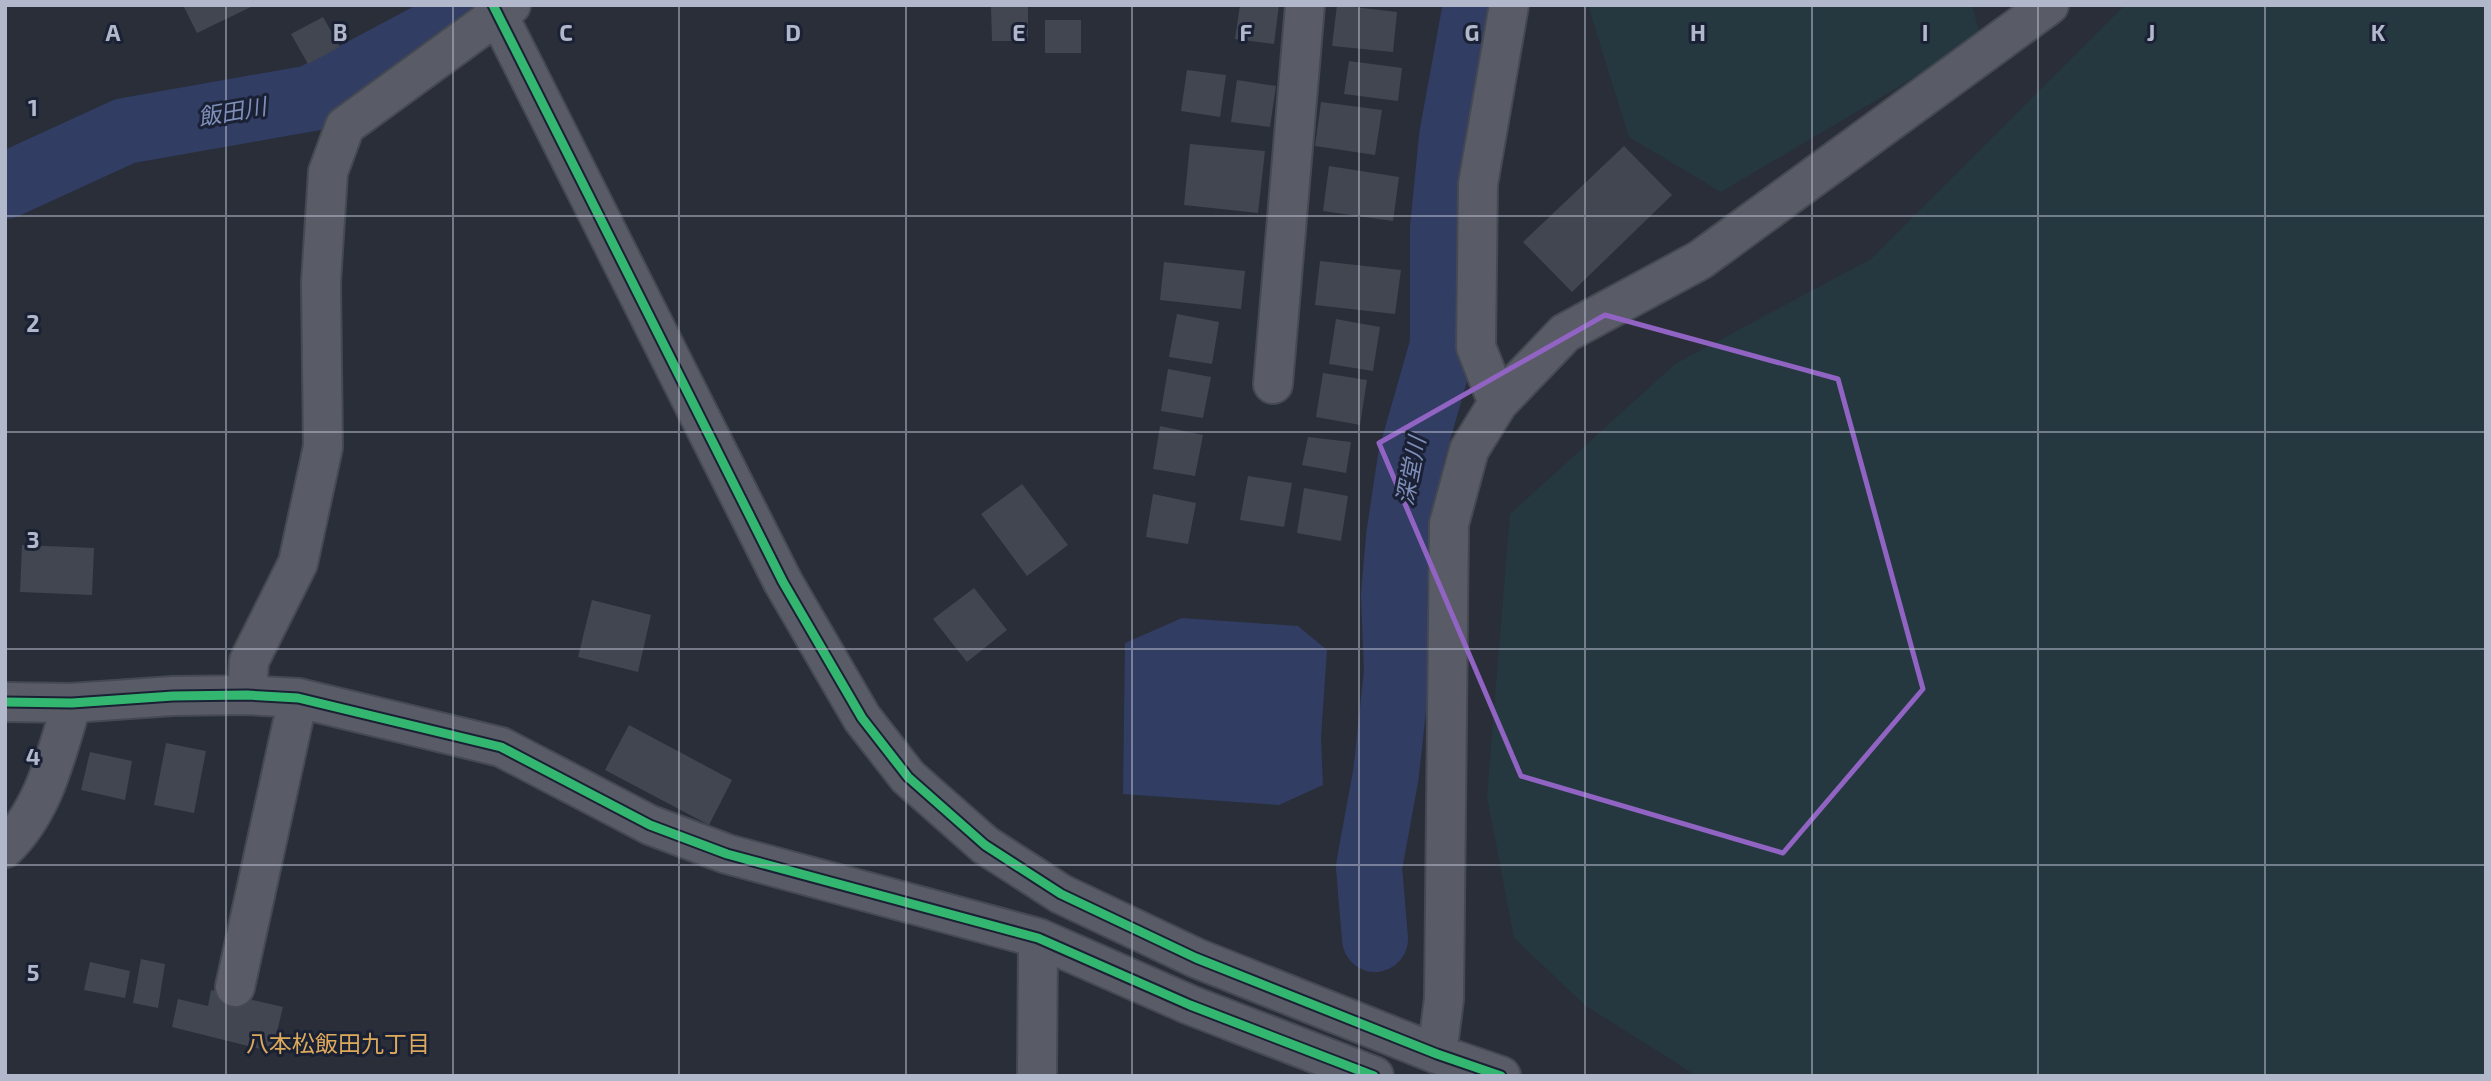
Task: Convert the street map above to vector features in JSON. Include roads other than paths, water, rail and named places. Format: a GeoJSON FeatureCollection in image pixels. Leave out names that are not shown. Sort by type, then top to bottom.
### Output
{"type":"FeatureCollection","features":[{"type":"Feature","properties":{"kind":"street"},"geometry":{"type":"LineString","coordinates":[[1273,384],[1305,5]]}},
{"type":"Feature","properties":{"kind":"street"},"geometry":{"type":"LineString","coordinates":[[1498,403],[1476,347],[1478,184],[1509,5]]}},
{"type":"Feature","properties":{"kind":"street"},"geometry":{"type":"LineString","coordinates":[[1437,1054],[1444,999],[1449,524],[1469,450],[1498,403],[1565,333],[1700,260],[1999,21],[2049,5]]}},
{"type":"Feature","properties":{"kind":"street"},"geometry":{"type":"LineString","coordinates":[[247,695],[248,661],[298,563],[323,447],[321,282],[328,172],[345,126],[501,9],[783,582],[862,718],[908,777],[985,845],[1061,894],[1196,958],[1437,1054],[1502,1076]]}},
{"type":"Feature","properties":{"kind":"street"},"geometry":{"type":"LineString","coordinates":[[5,702],[72,703],[173,696],[247,695],[298,698],[501,747],[650,825],[727,854],[1038,938],[1190,1005],[1374,1076]]}},
{"type":"Feature","properties":{"kind":"street"},"geometry":{"type":"LineString","coordinates":[[234,987],[298,698]]}},
{"type":"Feature","properties":{"kind":"street"},"geometry":{"type":"LineString","coordinates":[[5,848],[14,840],[45,792],[72,703]]}},
{"type":"Feature","properties":{"kind":"street"},"geometry":{"type":"LineString","coordinates":[[1037,1076],[1038,938]]}},
{"type":"Feature","properties":{"kind":"water"},"geometry":{"type":"Polygon","coordinates":[[[1182,618],[1298,626],[1327,650],[1321,737],[1323,785],[1279,805],[1123,794],[1125,643],[1182,618]]]}},
{"type":"Feature","properties":{"kind":"waterway","name":"深堂川"},"geometry":{"type":"LineString","coordinates":[[1375,939],[1369,867],[1386,774],[1397,672],[1394,595],[1399,537],[1411,457],[1443,345],[1443,228],[1452,137],[1476,5]]}},
{"type":"Feature","properties":{"kind":"waterway","name":"飯田川"},"geometry":{"type":"LineString","coordinates":[[5,186],[125,131],[312,98],[453,23]]}},
{"type":"Feature","properties":{"kind":"district","name":"八本松飯田九丁目"},"geometry":{"type":"Point","coordinates":[338,1044]}}]}
